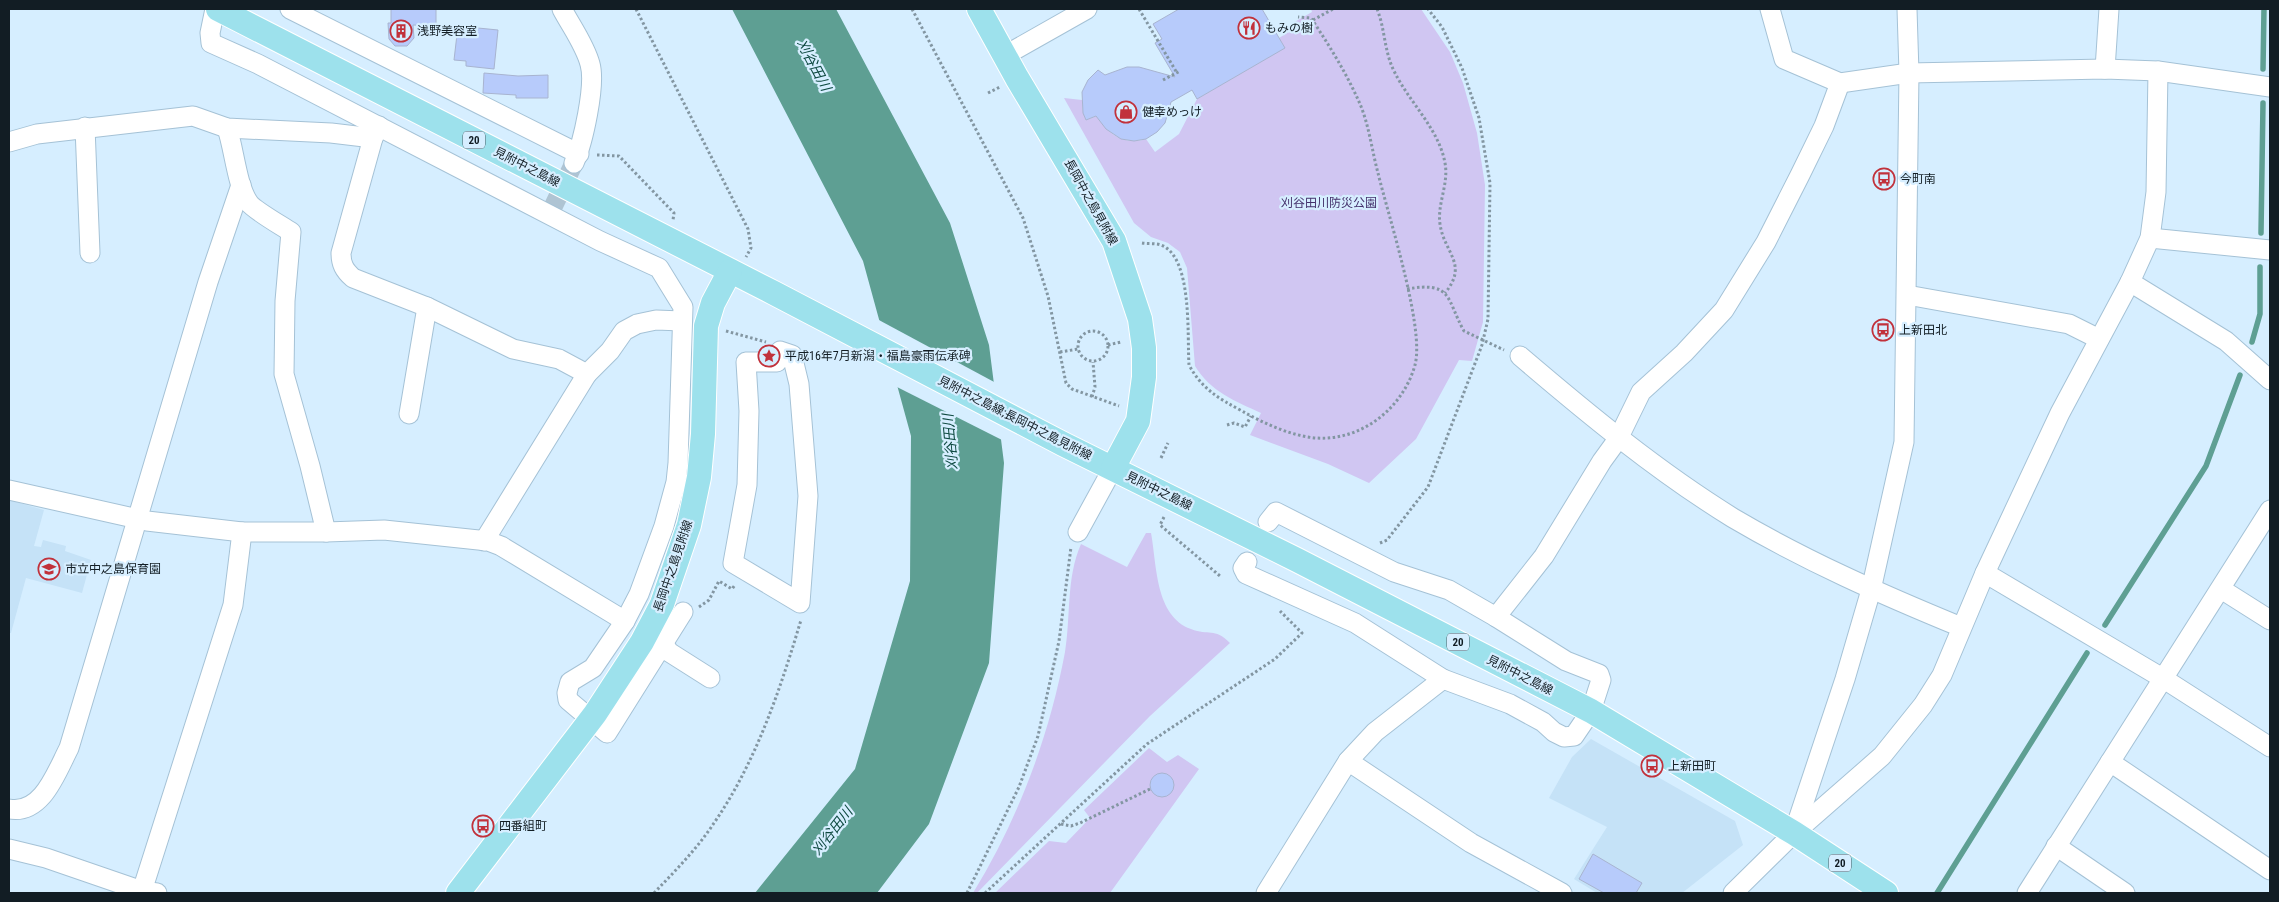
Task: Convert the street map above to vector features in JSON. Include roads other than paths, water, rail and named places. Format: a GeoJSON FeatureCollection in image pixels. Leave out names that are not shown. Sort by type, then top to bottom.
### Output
{"type":"FeatureCollection","features":[{"type":"Feature","properties":{"kind":"main road","name":"見附中之島線"},"geometry":{"type":"LineString","coordinates":[[216,9],[738,264]]}},
{"type":"Feature","properties":{"kind":"main road","name":"長岡中之島見附線"},"geometry":{"type":"LineString","coordinates":[[979,9],[1004,56],[1114,241],[1140,319],[1144,348],[1144,377],[1138,421],[1132,436],[1113,468]]}},
{"type":"Feature","properties":{"kind":"main road","name":"見附中之島線;長岡中之島見附線"},"geometry":{"type":"LineString","coordinates":[[738,264],[774,293],[1063,444],[1113,468]]}},
{"type":"Feature","properties":{"kind":"main road","name":"長岡中之島見附線"},"geometry":{"type":"LineString","coordinates":[[458,893],[656,637],[662,604],[689,525],[699,477],[703,434],[706,326],[713,303],[738,264]]}},
{"type":"Feature","properties":{"kind":"main road","name":"見附中之島線"},"geometry":{"type":"LineString","coordinates":[[1113,468],[1591,711],[1794,833],[1878,891]]}},
{"type":"Feature","properties":{"kind":"street"},"geometry":{"type":"LineString","coordinates":[[216,9],[210,33],[211,43],[258,64],[376,132],[551,211],[659,268],[683,307],[681,399],[676,482],[661,534],[639,594],[625,621],[593,668],[570,682],[567,693],[568,700],[590,720]]}},
{"type":"Feature","properties":{"kind":"street"},"geometry":{"type":"LineString","coordinates":[[290,9],[576,158],[592,77],[586,53],[562,9]]}},
{"type":"Feature","properties":{"kind":"street"},"geometry":{"type":"LineString","coordinates":[[1004,56],[1087,9]]}},
{"type":"Feature","properties":{"kind":"street"},"geometry":{"type":"LineString","coordinates":[[1770,9],[1784,59],[1840,83],[1910,73],[2105,69],[2158,71],[2270,87]]}},
{"type":"Feature","properties":{"kind":"street"},"geometry":{"type":"LineString","coordinates":[[1794,833],[1845,679],[1871,590],[1904,442],[1910,73],[1907,9]]}},
{"type":"Feature","properties":{"kind":"street"},"geometry":{"type":"LineString","coordinates":[[2105,69],[2109,9]]}},
{"type":"Feature","properties":{"kind":"street"},"geometry":{"type":"LineString","coordinates":[[1733,893],[1794,833],[1882,756],[1923,704],[1942,675],[1985,573],[2060,413],[2130,282],[2150,238],[2156,192],[2158,71]]}},
{"type":"Feature","properties":{"kind":"street"},"geometry":{"type":"LineString","coordinates":[[1496,617],[1544,556],[1602,461],[1618,439],[1641,392],[1684,353],[1724,310],[1766,242],[1824,126],[1840,83]]}},
{"type":"Feature","properties":{"kind":"street"},"geometry":{"type":"LineString","coordinates":[[9,142],[37,134],[85,127],[193,116],[227,128],[331,133],[376,132]]}},
{"type":"Feature","properties":{"kind":"street"},"geometry":{"type":"LineString","coordinates":[[85,127],[90,253]]}},
{"type":"Feature","properties":{"kind":"street"},"geometry":{"type":"LineString","coordinates":[[227,128],[234,148],[241,186],[249,204],[291,232],[285,301],[284,374],[326,532]]}},
{"type":"Feature","properties":{"kind":"street"},"geometry":{"type":"LineString","coordinates":[[376,132],[342,252],[341,262],[346,271],[353,278],[427,307],[513,350],[559,358],[587,374]]}},
{"type":"Feature","properties":{"kind":"street"},"geometry":{"type":"LineString","coordinates":[[9,809],[19,811],[39,802],[69,748],[208,282],[241,186]]}},
{"type":"Feature","properties":{"kind":"street"},"geometry":{"type":"LineString","coordinates":[[2150,238],[2270,250]]}},
{"type":"Feature","properties":{"kind":"street"},"geometry":{"type":"LineString","coordinates":[[2130,282],[2226,341],[2270,380]]}},
{"type":"Feature","properties":{"kind":"street"},"geometry":{"type":"LineString","coordinates":[[1906,295],[2069,324],[2099,339]]}},
{"type":"Feature","properties":{"kind":"street"},"geometry":{"type":"LineString","coordinates":[[409,414],[427,307]]}},
{"type":"Feature","properties":{"kind":"street"},"geometry":{"type":"LineString","coordinates":[[484,540],[587,374],[610,351],[624,331],[656,320],[682,321]]}},
{"type":"Feature","properties":{"kind":"street"},"geometry":{"type":"LineString","coordinates":[[780,351],[792,355],[799,384],[808,496],[800,603],[746,571],[733,563],[747,485],[749,410],[746,362],[777,362],[780,351]]}},
{"type":"Feature","properties":{"kind":"street"},"geometry":{"type":"LineString","coordinates":[[1520,356],[1618,439],[1732,516],[1772,540],[1871,590],[1961,627]]}},
{"type":"Feature","properties":{"kind":"street"},"geometry":{"type":"LineString","coordinates":[[1078,532],[1113,468]]}},
{"type":"Feature","properties":{"kind":"street"},"geometry":{"type":"LineString","coordinates":[[9,490],[137,519],[242,532],[384,530],[484,540],[501,546],[625,621]]}},
{"type":"Feature","properties":{"kind":"street"},"geometry":{"type":"LineString","coordinates":[[2028,893],[2270,510]]}},
{"type":"Feature","properties":{"kind":"street"},"geometry":{"type":"LineString","coordinates":[[1247,562],[1243,568],[1246,574],[1355,622],[1443,679],[1510,704],[1543,722],[1554,732],[1564,737],[1574,736],[1583,726],[1591,711],[1602,680],[1599,674],[1566,661],[1496,617],[1448,590],[1394,572],[1276,512],[1268,522]]}},
{"type":"Feature","properties":{"kind":"street"},"geometry":{"type":"LineString","coordinates":[[9,849],[46,858],[149,892],[233,605],[242,532]]}},
{"type":"Feature","properties":{"kind":"street"},"geometry":{"type":"LineString","coordinates":[[1985,573],[2164,679],[2270,746]]}},
{"type":"Feature","properties":{"kind":"street"},"geometry":{"type":"LineString","coordinates":[[2220,589],[2270,620]]}},
{"type":"Feature","properties":{"kind":"street"},"geometry":{"type":"LineString","coordinates":[[683,612],[656,637],[669,652],[710,678]]}},
{"type":"Feature","properties":{"kind":"street"},"geometry":{"type":"LineString","coordinates":[[1274,890],[1348,761],[1375,732],[1443,679]]}},
{"type":"Feature","properties":{"kind":"street"},"geometry":{"type":"LineString","coordinates":[[1348,761],[1471,843],[1562,893]]}},
{"type":"Feature","properties":{"kind":"street"},"geometry":{"type":"LineString","coordinates":[[2110,762],[2270,870]]}},
{"type":"Feature","properties":{"kind":"street"},"geometry":{"type":"LineString","coordinates":[[2056,846],[2126,893]]}},
{"type":"Feature","properties":{"kind":"water","name":"刈谷田川"},"geometry":{"type":"Polygon","coordinates":[[[732,9],[836,9],[950,223],[989,345],[1004,463],[989,663],[929,824],[877,893],[755,893],[855,769],[910,581],[911,436],[863,261],[732,9]]]}},
{"type":"Feature","properties":{"kind":"waterway"},"geometry":{"type":"LineString","coordinates":[[2263,69],[2264,9]]}},
{"type":"Feature","properties":{"kind":"waterway"},"geometry":{"type":"LineString","coordinates":[[2261,233],[2263,103]]}},
{"type":"Feature","properties":{"kind":"waterway"},"geometry":{"type":"LineString","coordinates":[[2252,342],[2260,314],[2260,267]]}},
{"type":"Feature","properties":{"kind":"waterway"},"geometry":{"type":"LineString","coordinates":[[2105,625],[2206,466],[2240,375]]}},
{"type":"Feature","properties":{"kind":"waterway"},"geometry":{"type":"LineString","coordinates":[[1937,893],[2087,653]]}},
{"type":"Feature","properties":{"kind":"tunnel"},"geometry":{"type":"LineString","coordinates":[[553,207],[574,163]]}},
{"type":"Feature","properties":{"kind":"place","name":"もみの樹"},"geometry":{"type":"Point","coordinates":[1249,28]}},
{"type":"Feature","properties":{"kind":"place","name":"浅野美容室"},"geometry":{"type":"Point","coordinates":[401,31]}},
{"type":"Feature","properties":{"kind":"place","name":"健幸めっけ"},"geometry":{"type":"Point","coordinates":[1126,112]}},
{"type":"Feature","properties":{"kind":"place","name":"今町南"},"geometry":{"type":"Point","coordinates":[1884,179]}},
{"type":"Feature","properties":{"kind":"place","name":"上新田北"},"geometry":{"type":"Point","coordinates":[1883,330]}},
{"type":"Feature","properties":{"kind":"place","name":"平成16年7月新潟・福島豪雨伝承碑"},"geometry":{"type":"Point","coordinates":[769,356]}},
{"type":"Feature","properties":{"kind":"place","name":"市立中之島保育園"},"geometry":{"type":"Point","coordinates":[49,569]}},
{"type":"Feature","properties":{"kind":"place","name":"上新田町"},"geometry":{"type":"Point","coordinates":[1652,766]}},
{"type":"Feature","properties":{"kind":"place","name":"四番組町"},"geometry":{"type":"Point","coordinates":[483,826]}},
{"type":"Feature","properties":{"kind":"park label","name":"刈谷田川防災公園"},"geometry":{"type":"Point","coordinates":[1329,203]}}]}
